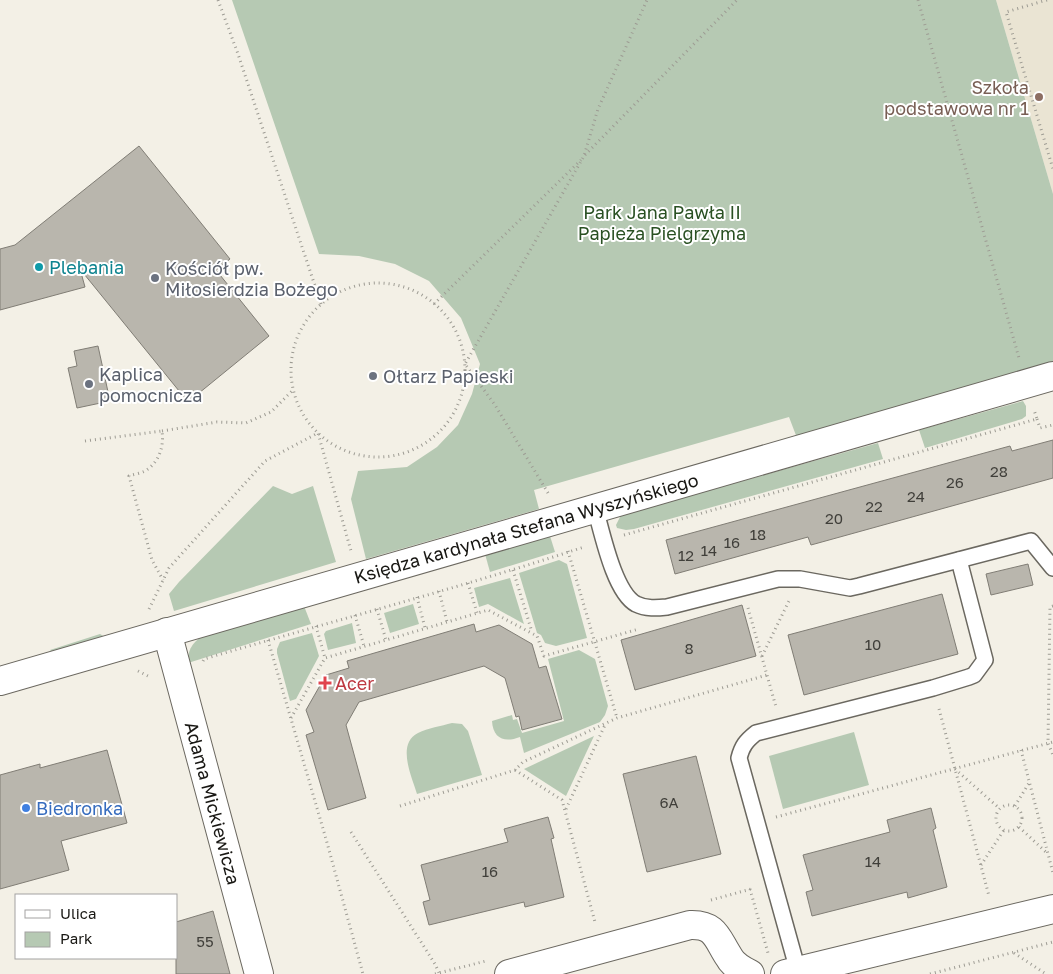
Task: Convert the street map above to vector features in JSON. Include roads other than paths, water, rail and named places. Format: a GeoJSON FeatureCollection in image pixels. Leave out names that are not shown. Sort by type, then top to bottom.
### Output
{"type":"FeatureCollection","features":[{"type":"Feature","properties":{"kind":"street","name":"Księdza kardynała Stefana Wyszyńskiego"},"geometry":{"type":"LineString","coordinates":[[0,681],[1053,376]]}},
{"type":"Feature","properties":{"kind":"street","name":"Adama Mickiewicza"},"geometry":{"type":"LineString","coordinates":[[166,632],[259,974]]}},
{"type":"Feature","properties":{"kind":"street"},"geometry":{"type":"LineString","coordinates":[[792,972],[1053,909]]}},
{"type":"Feature","properties":{"kind":"street"},"geometry":{"type":"LineString","coordinates":[[509,974],[690,925],[701,925],[712,930],[729,959],[750,974]]}},
{"type":"Feature","properties":{"kind":"lane"},"geometry":{"type":"LineString","coordinates":[[595,508],[618,582],[625,595],[636,604],[649,608],[667,607],[778,579],[800,579],[850,588],[1031,541],[1053,568]]}},
{"type":"Feature","properties":{"kind":"lane"},"geometry":{"type":"LineString","coordinates":[[792,972],[757,822],[739,758],[742,747],[746,740],[756,734],[933,688],[974,675],[985,660],[959,560]]}},
{"type":"Feature","properties":{"kind":"place","name":"Szkoła podstawowa nr 1"},"geometry":{"type":"Point","coordinates":[1039,97]}},
{"type":"Feature","properties":{"kind":"place","name":"Plebania"},"geometry":{"type":"Point","coordinates":[39,267]}},
{"type":"Feature","properties":{"kind":"place","name":"Kościół pw. Miłosierdzia Bożego"},"geometry":{"type":"Point","coordinates":[155,278]}},
{"type":"Feature","properties":{"kind":"place","name":"Ołtarz Papieski"},"geometry":{"type":"Point","coordinates":[373,376]}},
{"type":"Feature","properties":{"kind":"place","name":"Kaplica pomocnicza"},"geometry":{"type":"Point","coordinates":[89,384]}},
{"type":"Feature","properties":{"kind":"place","name":"Acer"},"geometry":{"type":"Point","coordinates":[325,683]}},
{"type":"Feature","properties":{"kind":"place","name":"Biedronka"},"geometry":{"type":"Point","coordinates":[26,808]}},
{"type":"Feature","properties":{"kind":"park label","name":"Park Jana Pawła II Papieża Pielgrzyma"},"geometry":{"type":"Point","coordinates":[662,222]}}]}
